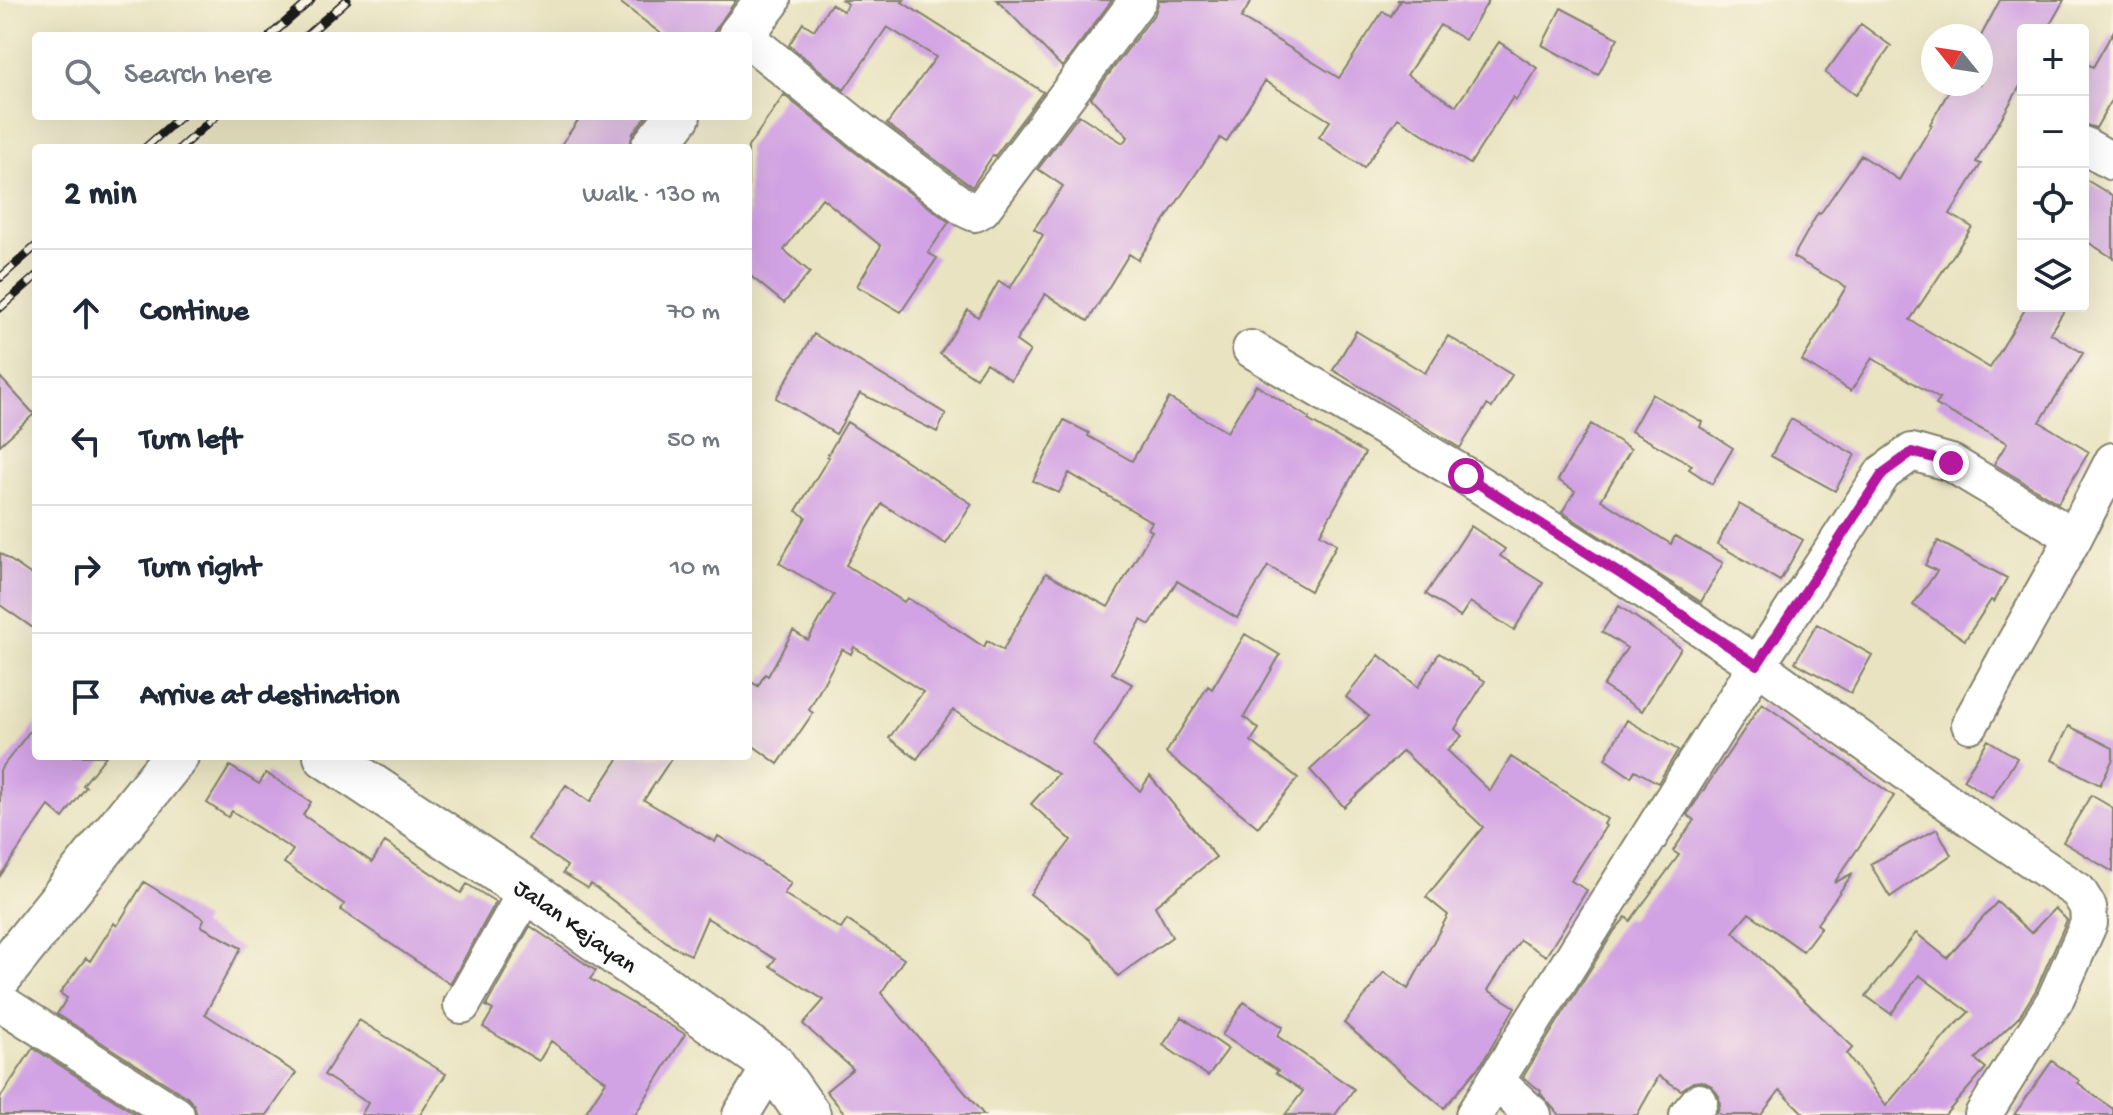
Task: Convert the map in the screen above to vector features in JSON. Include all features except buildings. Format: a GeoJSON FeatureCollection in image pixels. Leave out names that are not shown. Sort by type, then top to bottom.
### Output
{"type":"FeatureCollection","features":[{"type":"Feature","properties":{"kind":"main road"},"geometry":{"type":"LineString","coordinates":[[746,32],[768,0]]}},
{"type":"Feature","properties":{"kind":"main road"},"geometry":{"type":"LineString","coordinates":[[656,144],[675,120]]}},
{"type":"Feature","properties":{"kind":"main road"},"geometry":{"type":"LineString","coordinates":[[0,976],[173,760]]}},
{"type":"Feature","properties":{"kind":"main road","name":"Jalan Kejayan"},"geometry":{"type":"LineString","coordinates":[[332,760],[527,890],[772,1064],[808,1115]]}},
{"type":"Feature","properties":{"kind":"street"},"geometry":{"type":"LineString","coordinates":[[752,43],[869,137],[975,213],[982,209],[1138,0]]}},
{"type":"Feature","properties":{"kind":"street"},"geometry":{"type":"LineString","coordinates":[[2089,148],[2113,162]]}},
{"type":"Feature","properties":{"kind":"street"},"geometry":{"type":"LineString","coordinates":[[1251,349],[1466,476],[1622,575],[1757,665],[1970,818],[2078,891],[2088,907],[2089,923],[2055,1000],[1983,1115]]}},
{"type":"Feature","properties":{"kind":"street"},"geometry":{"type":"LineString","coordinates":[[1474,1115],[1757,665],[1883,473],[1912,452],[1951,463],[2074,537]]}},
{"type":"Feature","properties":{"kind":"street"},"geometry":{"type":"LineString","coordinates":[[1970,724],[2113,461]]}},
{"type":"Feature","properties":{"kind":"street"},"geometry":{"type":"LineString","coordinates":[[462,1005],[527,890]]}},
{"type":"Feature","properties":{"kind":"street"},"geometry":{"type":"LineString","coordinates":[[0,1002],[176,1115]]}},
{"type":"Feature","properties":{"kind":"street"},"geometry":{"type":"LineString","coordinates":[[741,1115],[772,1064]]}},
{"type":"Feature","properties":{"kind":"street"},"geometry":{"type":"LineString","coordinates":[[1497,1082],[1533,1115]]}},
{"type":"Feature","properties":{"kind":"railway"},"geometry":{"type":"LineString","coordinates":[[275,32],[311,0]]}},
{"type":"Feature","properties":{"kind":"railway"},"geometry":{"type":"LineString","coordinates":[[311,32],[347,0]]}},
{"type":"Feature","properties":{"kind":"railway"},"geometry":{"type":"LineString","coordinates":[[150,144],[176,120]]}},
{"type":"Feature","properties":{"kind":"railway"},"geometry":{"type":"LineString","coordinates":[[184,144],[212,120]]}},
{"type":"Feature","properties":{"kind":"railway"},"geometry":{"type":"LineString","coordinates":[[0,278],[32,250]]}},
{"type":"Feature","properties":{"kind":"railway"},"geometry":{"type":"LineString","coordinates":[[0,308],[32,280]]}},
{"type":"Feature","properties":{"kind":"route"},"geometry":{"type":"LineString","coordinates":[[1466,476],[1757,665],[1883,473],[1912,452],[1951,463]]}}]}
